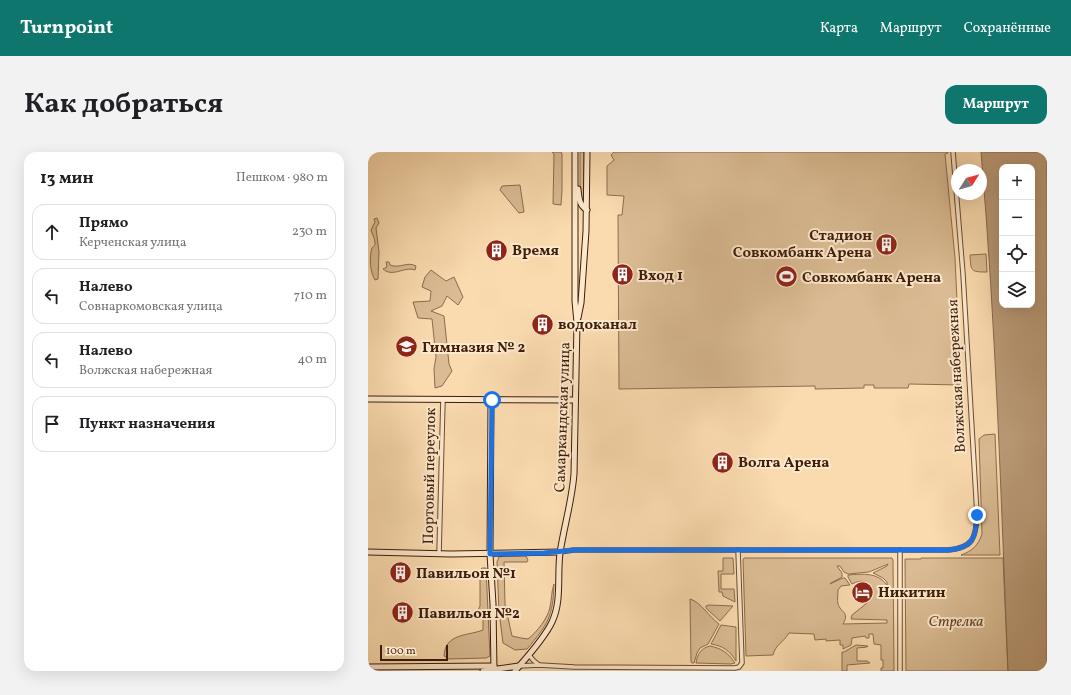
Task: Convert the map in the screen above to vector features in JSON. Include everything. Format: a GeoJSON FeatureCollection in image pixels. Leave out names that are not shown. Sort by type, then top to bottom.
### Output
{"type":"FeatureCollection","features":[{"type":"Feature","properties":{"kind":"main road","name":"Самаркандская улица"},"geometry":{"type":"LineString","coordinates":[[514,671],[552,624],[556,611],[560,552],[572,495],[577,323],[575,301],[575,152]]}},
{"type":"Feature","properties":{"kind":"main road","name":"Самаркандская улица"},"geometry":{"type":"LineString","coordinates":[[577,323],[581,303],[587,210],[587,152]]}},
{"type":"Feature","properties":{"kind":"main road"},"geometry":{"type":"LineString","coordinates":[[575,183],[578,188],[580,204],[587,210]]}},
{"type":"Feature","properties":{"kind":"main road"},"geometry":{"type":"LineString","coordinates":[[368,399],[575,400]]}},
{"type":"Feature","properties":{"kind":"main road"},"geometry":{"type":"LineString","coordinates":[[492,400],[490,554],[494,669]]}},
{"type":"Feature","properties":{"kind":"main road"},"geometry":{"type":"LineString","coordinates":[[368,552],[439,554],[560,552]]}},
{"type":"Feature","properties":{"kind":"main road"},"geometry":{"type":"LineString","coordinates":[[483,671],[519,666]]}},
{"type":"Feature","properties":{"kind":"main road"},"geometry":{"type":"LineString","coordinates":[[368,667],[494,669]]}},
{"type":"Feature","properties":{"kind":"street","name":"Волжская набережная"},"geometry":{"type":"LineString","coordinates":[[900,550],[948,550],[965,547],[974,537],[976,529],[977,515],[963,282],[953,152]]}},
{"type":"Feature","properties":{"kind":"street","name":"Портовый переулок"},"geometry":{"type":"LineString","coordinates":[[439,554],[443,399]]}},
{"type":"Feature","properties":{"kind":"street"},"geometry":{"type":"LineString","coordinates":[[560,552],[574,550],[900,550],[900,671]]}},
{"type":"Feature","properties":{"kind":"street"},"geometry":{"type":"LineString","coordinates":[[519,666],[539,665],[678,668],[739,667],[742,663],[738,550]]}},
{"type":"Feature","properties":{"kind":"street"},"geometry":{"type":"LineString","coordinates":[[529,654],[539,665]]}},
{"type":"Feature","properties":{"kind":"green space"},"geometry":{"type":"Polygon","coordinates":[[[552,152],[561,152],[562,154],[561,205],[553,204],[554,154],[552,152]]]}},
{"type":"Feature","properties":{"kind":"green space"},"geometry":{"type":"Polygon","coordinates":[[[580,152],[584,152],[584,201],[580,195],[580,152]]]}},
{"type":"Feature","properties":{"kind":"green space","name":"Совкомбанк Арена"},"geometry":{"type":"Polygon","coordinates":[[[614,152],[948,152],[945,154],[955,258],[961,385],[909,384],[908,388],[874,388],[874,385],[864,385],[864,388],[815,389],[815,386],[619,389],[618,215],[622,215],[624,196],[607,195],[607,166],[614,160],[611,155],[614,152]]]}},
{"type":"Feature","properties":{"kind":"green space"},"geometry":{"type":"Polygon","coordinates":[[[520,185],[524,212],[519,213],[500,190],[502,186],[520,185]]]}},
{"type":"Feature","properties":{"kind":"green space"},"geometry":{"type":"Polygon","coordinates":[[[377,218],[379,223],[376,228],[379,252],[378,279],[375,280],[370,264],[370,256],[372,248],[375,245],[375,239],[371,230],[375,222],[374,219],[377,218]]]}},
{"type":"Feature","properties":{"kind":"green space"},"geometry":{"type":"Polygon","coordinates":[[[986,254],[987,272],[977,272],[972,270],[970,255],[986,254]]]}},
{"type":"Feature","properties":{"kind":"green space"},"geometry":{"type":"Polygon","coordinates":[[[386,262],[389,262],[390,265],[394,266],[410,264],[416,266],[415,270],[407,269],[391,272],[383,269],[387,267],[386,262]]]}},
{"type":"Feature","properties":{"kind":"green space"},"geometry":{"type":"Polygon","coordinates":[[[431,270],[446,281],[454,277],[463,297],[458,305],[447,296],[442,306],[431,311],[444,316],[449,364],[452,371],[442,386],[435,388],[434,369],[436,357],[432,319],[418,318],[413,302],[430,301],[431,291],[422,287],[425,277],[431,270]]]}},
{"type":"Feature","properties":{"kind":"green space"},"geometry":{"type":"Polygon","coordinates":[[[995,434],[1000,555],[961,555],[974,548],[979,542],[982,534],[979,439],[984,435],[995,434]]]}},
{"type":"Feature","properties":{"kind":"green space"},"geometry":{"type":"Polygon","coordinates":[[[526,556],[528,560],[527,562],[504,562],[505,604],[512,636],[528,639],[535,633],[545,620],[549,611],[554,584],[551,612],[548,620],[527,649],[515,650],[503,643],[499,612],[497,562],[499,557],[526,556]]]}},
{"type":"Feature","properties":{"kind":"green space"},"geometry":{"type":"Polygon","coordinates":[[[723,558],[733,558],[734,574],[721,574],[721,589],[734,589],[735,602],[723,596],[722,592],[719,592],[718,571],[723,571],[723,558]]]}},
{"type":"Feature","properties":{"kind":"green space"},"geometry":{"type":"Polygon","coordinates":[[[744,558],[892,558],[894,671],[881,671],[881,668],[883,668],[883,660],[881,660],[881,645],[874,644],[873,634],[869,634],[869,638],[866,638],[865,636],[852,638],[851,645],[843,649],[843,645],[840,645],[840,640],[815,640],[814,634],[789,633],[776,648],[773,655],[746,656],[744,558]],[[888,564],[869,572],[848,574],[844,572],[840,566],[837,566],[842,573],[842,577],[830,584],[845,578],[850,585],[841,586],[838,590],[838,604],[846,617],[843,624],[887,623],[887,620],[851,619],[852,615],[867,603],[873,589],[869,584],[861,581],[852,584],[848,575],[864,574],[874,576],[879,578],[887,585],[887,582],[883,578],[873,573],[887,566],[888,564]]]}},
{"type":"Feature","properties":{"kind":"green space","name":"Стрелка"},"geometry":{"type":"Polygon","coordinates":[[[1003,558],[1008,671],[906,671],[905,559],[1003,558]]]}},
{"type":"Feature","properties":{"kind":"green space"},"geometry":{"type":"Polygon","coordinates":[[[482,568],[486,568],[490,656],[486,658],[449,659],[444,656],[448,643],[458,637],[483,630],[483,612],[478,610],[480,606],[480,570],[482,568]]]}},
{"type":"Feature","properties":{"kind":"green space"},"geometry":{"type":"Polygon","coordinates":[[[690,599],[698,603],[719,624],[708,644],[700,648],[694,663],[691,662],[690,599]]]}},
{"type":"Feature","properties":{"kind":"green space"},"geometry":{"type":"Polygon","coordinates":[[[706,606],[733,606],[720,621],[706,608],[706,606]]]}},
{"type":"Feature","properties":{"kind":"green space"},"geometry":{"type":"Polygon","coordinates":[[[721,625],[736,627],[736,661],[725,649],[711,644],[721,625]]]}},
{"type":"Feature","properties":{"kind":"green space"},"geometry":{"type":"Polygon","coordinates":[[[856,645],[868,646],[857,648],[857,661],[867,661],[870,663],[847,665],[847,671],[842,671],[842,652],[856,645]]]}},
{"type":"Feature","properties":{"kind":"green space"},"geometry":{"type":"Polygon","coordinates":[[[710,646],[718,648],[730,656],[735,663],[696,663],[700,652],[704,648],[710,646]]]}},
{"type":"Feature","properties":{"kind":"shaded area"},"geometry":{"type":"Polygon","coordinates":[[[981,152],[1047,152],[1047,671],[1008,671],[998,412],[985,200],[987,200],[987,164],[982,164],[981,152]]]}},
{"type":"Feature","properties":{"kind":"place","name":"Стадион Совкомбанк Арена"},"geometry":{"type":"Point","coordinates":[887,244]}},
{"type":"Feature","properties":{"kind":"place","name":"Время"},"geometry":{"type":"Point","coordinates":[496,250]}},
{"type":"Feature","properties":{"kind":"place","name":"Вход 1"},"geometry":{"type":"Point","coordinates":[623,275]}},
{"type":"Feature","properties":{"kind":"place","name":"Совкомбанк Арена"},"geometry":{"type":"Point","coordinates":[787,277]}},
{"type":"Feature","properties":{"kind":"place","name":"водоканал"},"geometry":{"type":"Point","coordinates":[542,324]}},
{"type":"Feature","properties":{"kind":"place","name":"Гимназия № 2"},"geometry":{"type":"Point","coordinates":[406,347]}},
{"type":"Feature","properties":{"kind":"place","name":"Волга Арена"},"geometry":{"type":"Point","coordinates":[722,462]}},
{"type":"Feature","properties":{"kind":"place","name":"Павильон №1"},"geometry":{"type":"Point","coordinates":[401,573]}},
{"type":"Feature","properties":{"kind":"place","name":"Никитин"},"geometry":{"type":"Point","coordinates":[862,592]}},
{"type":"Feature","properties":{"kind":"place","name":"Павильон №2"},"geometry":{"type":"Point","coordinates":[403,613]}},
{"type":"Feature","properties":{"kind":"route"},"geometry":{"type":"LineString","coordinates":[[492,400],[490,554],[544,553],[570,550],[948,550],[965,547],[970,542],[974,537],[977,515]]}}]}
